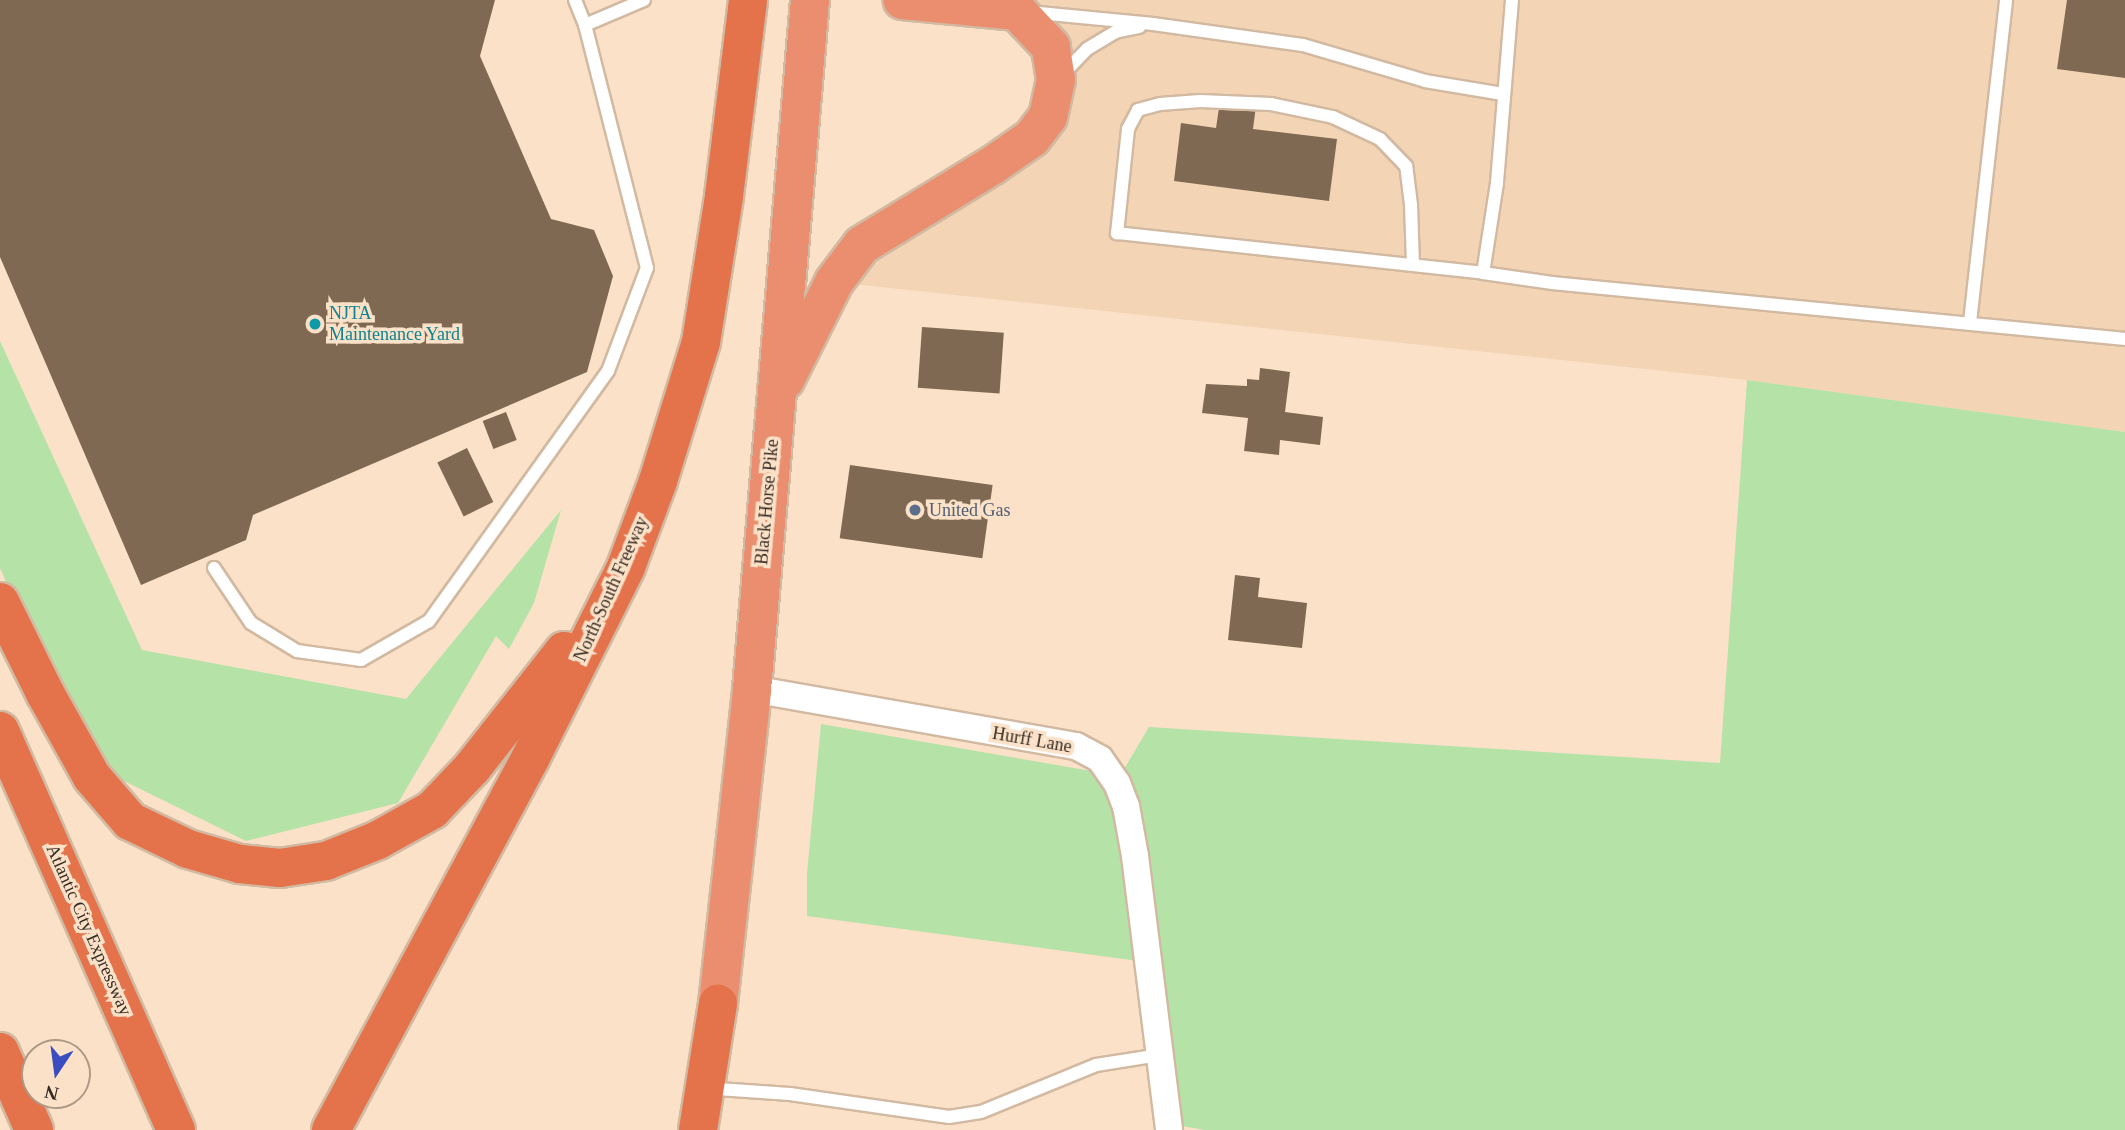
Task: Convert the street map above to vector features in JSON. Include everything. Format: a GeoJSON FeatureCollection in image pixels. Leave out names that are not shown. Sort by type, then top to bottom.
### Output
{"type":"FeatureCollection","features":[{"type":"Feature","properties":{"kind":"highway","name":"North-South Freeway"},"geometry":{"type":"LineString","coordinates":[[331,1130],[531,757],[626,567],[659,481],[701,342],[724,197],[748,0]]}},
{"type":"Feature","properties":{"kind":"highway","name":"Black Horse Pike"},"geometry":{"type":"LineString","coordinates":[[698,1130],[718,1004],[752,689],[810,0]]}},
{"type":"Feature","properties":{"kind":"highway"},"geometry":{"type":"LineString","coordinates":[[776,397],[834,282],[862,245],[1032,138],[1048,117],[1056,80],[1051,47],[1017,10],[904,0]]}},
{"type":"Feature","properties":{"kind":"highway"},"geometry":{"type":"LineString","coordinates":[[0,603],[92,777],[130,821],[188,849],[240,864],[280,868],[326,861],[378,840],[432,810],[472,768],[531,696],[626,567]]}},
{"type":"Feature","properties":{"kind":"highway","name":"Atlantic City Expressway"},"geometry":{"type":"LineString","coordinates":[[0,731],[176,1130]]}},
{"type":"Feature","properties":{"kind":"highway"},"geometry":{"type":"LineString","coordinates":[[0,1052],[34,1130]]}},
{"type":"Feature","properties":{"kind":"street","name":"Hurff Lane"},"geometry":{"type":"LineString","coordinates":[[752,689],[1076,746],[1100,760],[1116,783],[1126,806],[1135,856],[1169,1130]]}},
{"type":"Feature","properties":{"kind":"lane"},"geometry":{"type":"LineString","coordinates":[[214,568],[251,623],[297,652],[360,660],[429,621],[608,370],[647,268],[584,25],[575,0]]}},
{"type":"Feature","properties":{"kind":"lane"},"geometry":{"type":"LineString","coordinates":[[584,25],[644,0]]}},
{"type":"Feature","properties":{"kind":"lane"},"geometry":{"type":"LineString","coordinates":[[1483,272],[1497,183],[1512,0]]}},
{"type":"Feature","properties":{"kind":"lane"},"geometry":{"type":"LineString","coordinates":[[1970,322],[2006,0]]}},
{"type":"Feature","properties":{"kind":"lane"},"geometry":{"type":"LineString","coordinates":[[1017,10],[1153,24],[1303,45],[1425,81],[1503,94]]}},
{"type":"Feature","properties":{"kind":"lane"},"geometry":{"type":"LineString","coordinates":[[1056,80],[1087,49],[1115,32],[1153,24]]}},
{"type":"Feature","properties":{"kind":"lane"},"geometry":{"type":"LineString","coordinates":[[1413,265],[1411,205],[1406,166],[1380,139],[1333,117],[1271,104],[1160,104],[1138,110],[1128,130],[1117,233],[1413,265],[1483,272],[1552,283],[2125,339]]}},
{"type":"Feature","properties":{"kind":"lane"},"geometry":{"type":"LineString","coordinates":[[718,1089],[790,1094],[949,1116],[981,1112],[1096,1065],[1160,1055]]}},
{"type":"Feature","properties":{"kind":"shaded area"},"geometry":{"type":"Polygon","coordinates":[[[903,0],[2125,0],[2125,432],[1747,380],[834,282],[993,165],[1056,80],[1017,11],[903,0]]]}},
{"type":"Feature","properties":{"kind":"green space"},"geometry":{"type":"Polygon","coordinates":[[[0,341],[142,650],[406,699],[561,510],[534,603],[509,649],[496,636],[398,803],[246,841],[122,780],[102,801],[0,568],[0,341]]]}},
{"type":"Feature","properties":{"kind":"green space"},"geometry":{"type":"Polygon","coordinates":[[[1747,380],[2125,432],[2125,1130],[1205,1130],[1170,1124],[1153,963],[807,916],[807,874],[821,724],[1120,776],[1149,727],[1720,763],[1747,380]]]}},
{"type":"Feature","properties":{"kind":"building","name":"NJTA Maintenance Yard"},"geometry":{"type":"Polygon","coordinates":[[[0,0],[495,0],[480,56],[551,219],[594,230],[613,276],[587,372],[253,515],[246,540],[141,585],[0,257],[0,0]]]}},
{"type":"Feature","properties":{"kind":"building"},"geometry":{"type":"Polygon","coordinates":[[[2067,0],[2125,0],[2125,78],[2057,69],[2067,0]]]}},
{"type":"Feature","properties":{"kind":"building"},"geometry":{"type":"Polygon","coordinates":[[[1220,101],[1256,106],[1253,129],[1337,139],[1329,201],[1174,181],[1181,123],[1216,128],[1220,101]]]}},
{"type":"Feature","properties":{"kind":"building"},"geometry":{"type":"Polygon","coordinates":[[[922,327],[1004,333],[1000,394],[918,388],[922,327]]]}},
{"type":"Feature","properties":{"kind":"building"},"geometry":{"type":"Polygon","coordinates":[[[1260,368],[1290,372],[1285,412],[1323,417],[1320,445],[1280,440],[1279,455],[1244,451],[1248,418],[1202,413],[1206,384],[1247,386],[1247,379],[1259,380],[1260,368]]]}},
{"type":"Feature","properties":{"kind":"building"},"geometry":{"type":"Polygon","coordinates":[[[506,412],[517,440],[493,449],[483,421],[506,412]]]}},
{"type":"Feature","properties":{"kind":"building"},"geometry":{"type":"Polygon","coordinates":[[[467,448],[493,502],[464,516],[437,462],[467,448]]]}},
{"type":"Feature","properties":{"kind":"building"},"geometry":{"type":"Polygon","coordinates":[[[850,465],[993,485],[982,558],[840,538],[850,465]]]}},
{"type":"Feature","properties":{"kind":"building"},"geometry":{"type":"Polygon","coordinates":[[[1235,575],[1260,578],[1258,597],[1307,603],[1302,648],[1228,640],[1235,575]]]}},
{"type":"Feature","properties":{"kind":"place","name":"NJTA Maintenance Yard"},"geometry":{"type":"Point","coordinates":[315,324]}},
{"type":"Feature","properties":{"kind":"place","name":"United Gas"},"geometry":{"type":"Point","coordinates":[915,510]}}]}
